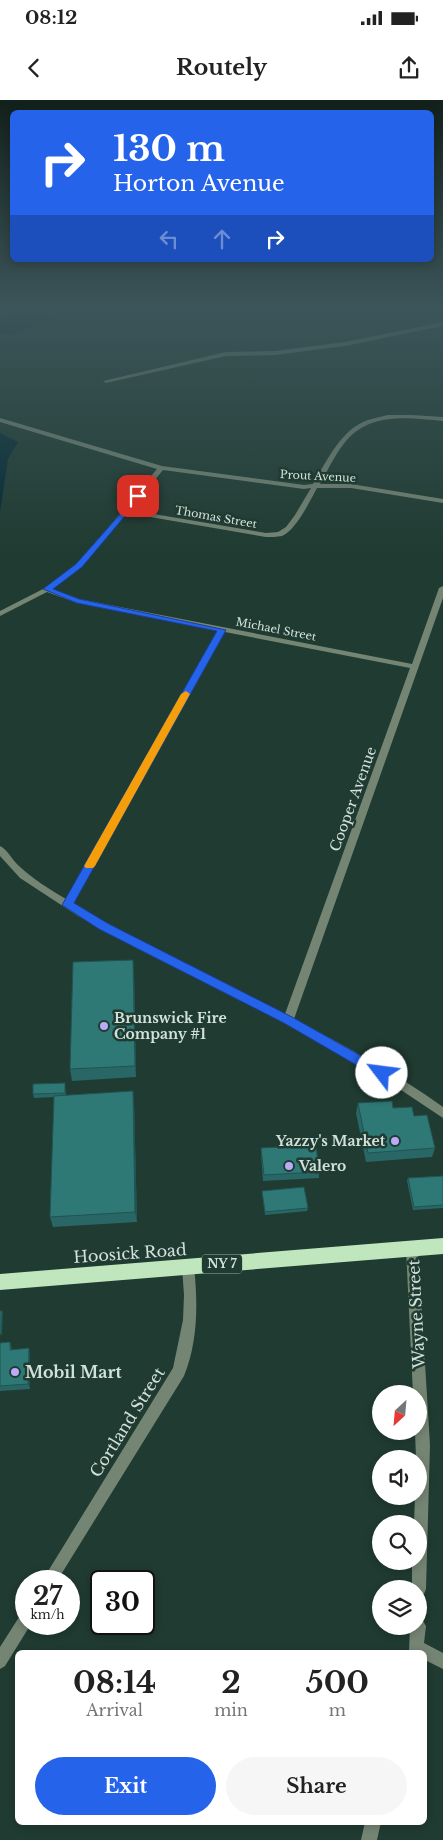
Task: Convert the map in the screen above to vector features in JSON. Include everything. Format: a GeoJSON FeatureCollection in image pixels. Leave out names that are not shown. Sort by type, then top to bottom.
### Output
{"type":"FeatureCollection","features":[{"type":"Feature","properties":{"kind":"highway","name":"Hoosick Road"},"geometry":{"type":"LineString","coordinates":[[0,1282],[443,1246]]}},
{"type":"Feature","properties":{"kind":"street"},"geometry":{"type":"LineString","coordinates":[[315,486],[331,456],[348,434],[360,424],[378,418],[404,416],[443,419]]}},
{"type":"Feature","properties":{"kind":"street","name":"Prout Avenue"},"geometry":{"type":"LineString","coordinates":[[0,420],[161,468],[280,484],[351,486],[443,501]]}},
{"type":"Feature","properties":{"kind":"street"},"geometry":{"type":"LineString","coordinates":[[0,614],[47,589],[79,566],[161,468]]}},
{"type":"Feature","properties":{"kind":"street","name":"Thomas Street"},"geometry":{"type":"LineString","coordinates":[[126,511],[274,536],[284,532],[296,518],[315,486]]}},
{"type":"Feature","properties":{"kind":"street","name":"Cooper Avenue"},"geometry":{"type":"LineString","coordinates":[[288,1020],[443,588]]}},
{"type":"Feature","properties":{"kind":"street","name":"Michael Street"},"geometry":{"type":"LineString","coordinates":[[47,589],[77,601],[415,667]]}},
{"type":"Feature","properties":{"kind":"street"},"geometry":{"type":"LineString","coordinates":[[67,905],[222,630]]}},
{"type":"Feature","properties":{"kind":"street"},"geometry":{"type":"LineString","coordinates":[[0,849],[5,858],[28,879],[67,905],[103,926],[288,1020],[413,1091],[443,1113]]}},
{"type":"Feature","properties":{"kind":"street","name":"Wayne Street"},"geometry":{"type":"LineString","coordinates":[[412,1249],[423,1445],[419,1580]]}},
{"type":"Feature","properties":{"kind":"street","name":"Cortland Street"},"geometry":{"type":"LineString","coordinates":[[56,1570],[179,1372],[189,1336],[192,1298],[188,1267]]}},
{"type":"Feature","properties":{"kind":"street"},"geometry":{"type":"LineString","coordinates":[[0,1661],[16,1635]]}},
{"type":"Feature","properties":{"kind":"street"},"geometry":{"type":"LineString","coordinates":[[416,1650],[417,1635]]}},
{"type":"Feature","properties":{"kind":"street"},"geometry":{"type":"LineString","coordinates":[[427,1654],[443,1661]]}},
{"type":"Feature","properties":{"kind":"street"},"geometry":{"type":"LineString","coordinates":[[369,1840],[372,1825]]}},
{"type":"Feature","properties":{"kind":"water"},"geometry":{"type":"Polygon","coordinates":[[[0,433],[18,442],[8,459],[0,512],[0,433]]]}},
{"type":"Feature","properties":{"kind":"building","name":"Brunswick Fire Company #1"},"geometry":{"type":"Polygon","coordinates":[[[133,960],[135,1066],[70,1069],[73,962],[133,960]]]}},
{"type":"Feature","properties":{"kind":"building"},"geometry":{"type":"Polygon","coordinates":[[[65,1083],[65,1093],[33,1094],[33,1084],[65,1083]]]}},
{"type":"Feature","properties":{"kind":"building"},"geometry":{"type":"Polygon","coordinates":[[[133,1091],[135,1212],[50,1217],[54,1096],[133,1091]]]}},
{"type":"Feature","properties":{"kind":"building","name":"Yazzy's Market"},"geometry":{"type":"Polygon","coordinates":[[[392,1101],[393,1108],[412,1107],[414,1116],[427,1115],[435,1148],[368,1153],[358,1103],[392,1101]]]}},
{"type":"Feature","properties":{"kind":"building","name":"Valero"},"geometry":{"type":"Polygon","coordinates":[[[316,1145],[319,1172],[264,1175],[261,1148],[316,1145]]]}},
{"type":"Feature","properties":{"kind":"building"},"geometry":{"type":"Polygon","coordinates":[[[443,1176],[443,1205],[414,1207],[408,1178],[443,1176]]]}},
{"type":"Feature","properties":{"kind":"building","name":"Valero"},"geometry":{"type":"Polygon","coordinates":[[[304,1187],[308,1208],[265,1212],[262,1191],[304,1187]]]}},
{"type":"Feature","properties":{"kind":"building"},"geometry":{"type":"Polygon","coordinates":[[[0,1311],[2,1311],[1,1334],[0,1334],[0,1311]]]}},
{"type":"Feature","properties":{"kind":"building","name":"Mobil Mart"},"geometry":{"type":"Polygon","coordinates":[[[10,1342],[10,1350],[29,1348],[28,1384],[0,1386],[0,1343],[10,1342]]]}},
{"type":"Feature","properties":{"kind":"slow traffic"},"geometry":{"type":"LineString","coordinates":[[89,866],[186,694]]}},
{"type":"Feature","properties":{"kind":"place","name":"Brunswick Fire Company #1"},"geometry":{"type":"Point","coordinates":[104,1026]}},
{"type":"Feature","properties":{"kind":"place","name":"Yazzy's Market"},"geometry":{"type":"Point","coordinates":[395,1141]}},
{"type":"Feature","properties":{"kind":"place","name":"Valero"},"geometry":{"type":"Point","coordinates":[289,1166]}},
{"type":"Feature","properties":{"kind":"place","name":"Mobil Mart"},"geometry":{"type":"Point","coordinates":[15,1372]}},
{"type":"Feature","properties":{"kind":"route"},"geometry":{"type":"LineString","coordinates":[[138,496],[91,554],[79,566],[47,589],[77,601],[222,630],[67,905],[103,926],[288,1020],[382,1073]]}}]}
